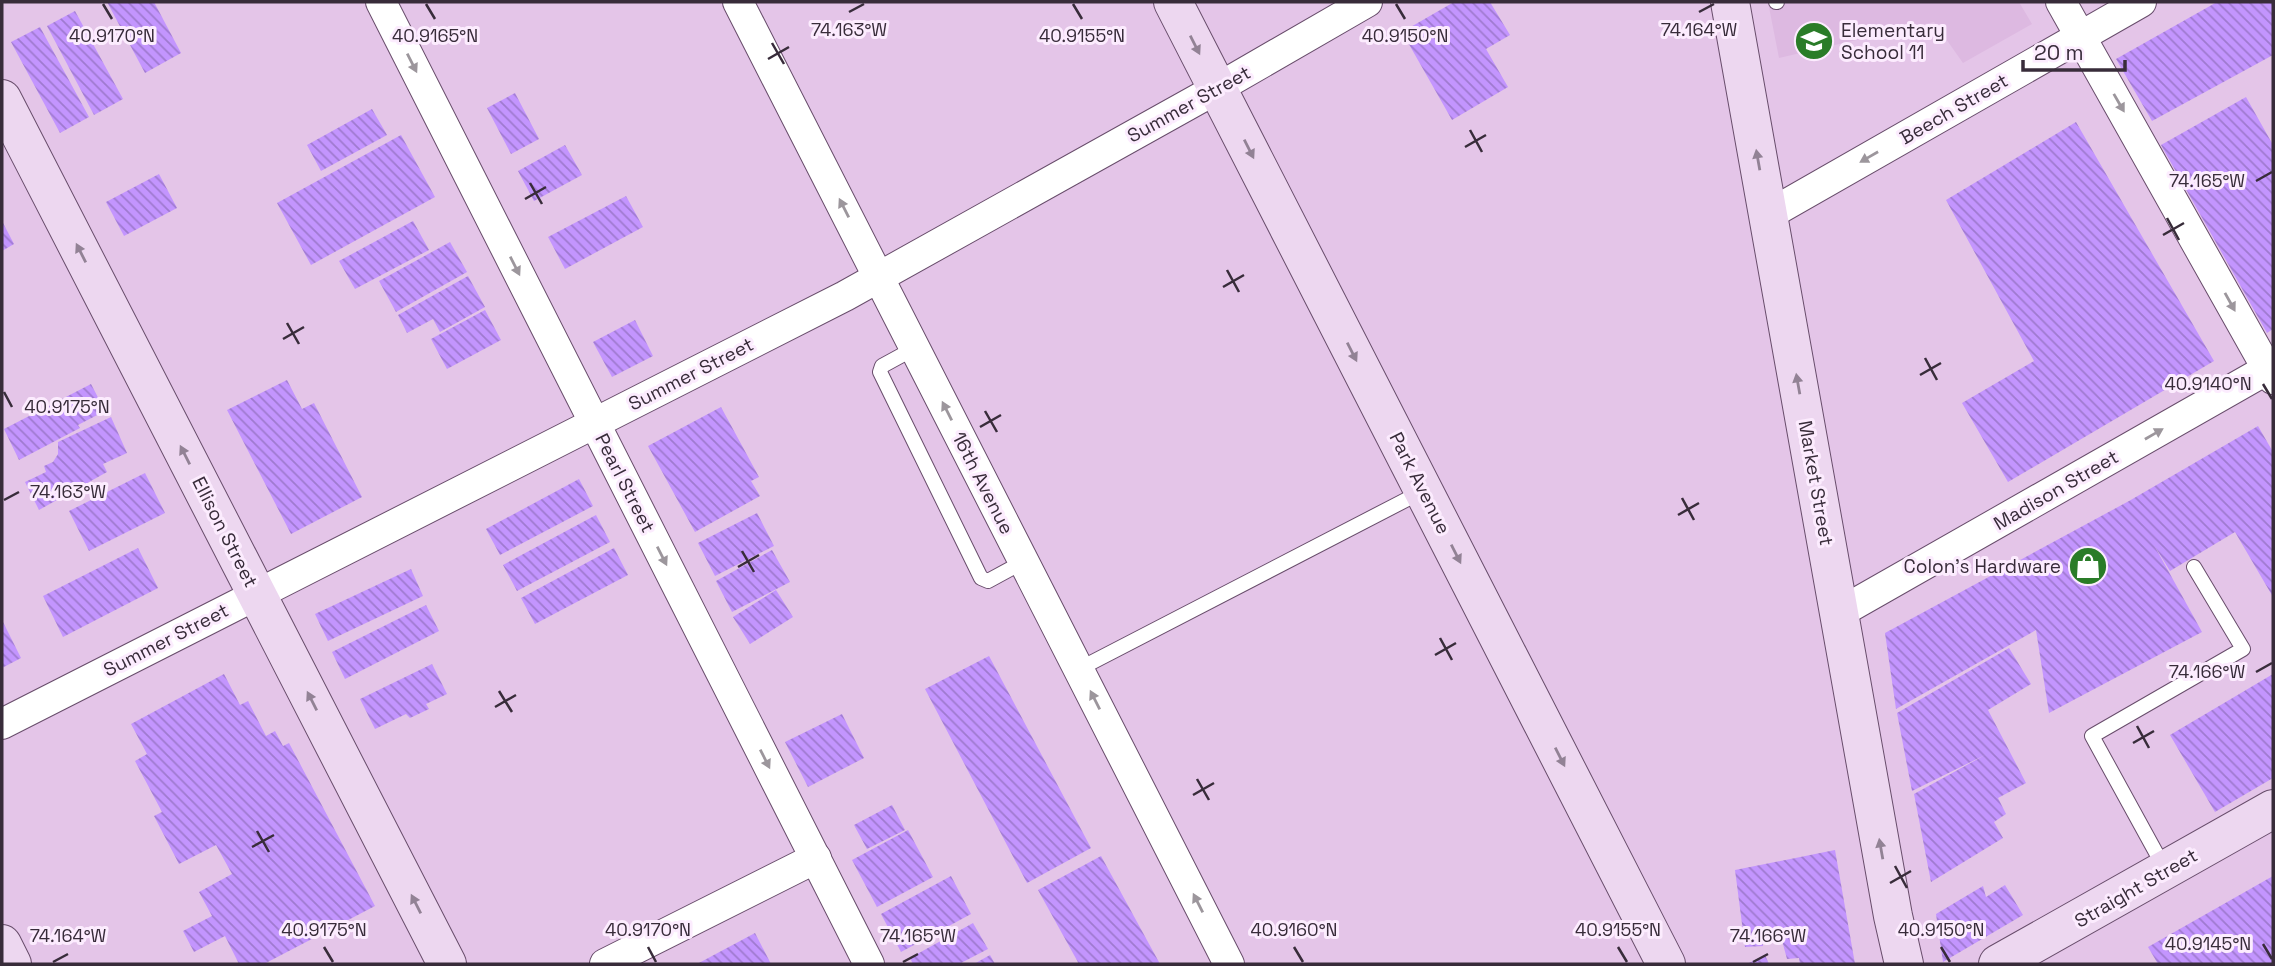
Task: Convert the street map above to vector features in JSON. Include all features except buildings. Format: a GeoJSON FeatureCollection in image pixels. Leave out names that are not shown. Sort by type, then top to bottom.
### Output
{"type":"FeatureCollection","features":[{"type":"Feature","properties":{"kind":"main road","name":"Park Avenue"},"geometry":{"type":"LineString","coordinates":[[1173,2],[1666,964]]}},
{"type":"Feature","properties":{"kind":"main road","name":"Market Street"},"geometry":{"type":"LineString","coordinates":[[1730,2],[1893,916],[1904,964]]}},
{"type":"Feature","properties":{"kind":"main road","name":"Ellison Street"},"geometry":{"type":"LineString","coordinates":[[2,99],[447,964]]}},
{"type":"Feature","properties":{"kind":"main road","name":"Straight Street"},"geometry":{"type":"LineString","coordinates":[[1998,964],[2049,953],[2166,871],[2273,809]]}},
{"type":"Feature","properties":{"kind":"main road"},"geometry":{"type":"LineString","coordinates":[[2,944],[12,964]]}},
{"type":"Feature","properties":{"kind":"street","name":"Pearl Street"},"geometry":{"type":"LineString","coordinates":[[381,2],[869,964]]}},
{"type":"Feature","properties":{"kind":"street","name":"16th Avenue"},"geometry":{"type":"LineString","coordinates":[[738,2],[1229,964]]}},
{"type":"Feature","properties":{"kind":"street","name":"Summer Street"},"geometry":{"type":"LineString","coordinates":[[2,724],[879,277],[1367,2]]}},
{"type":"Feature","properties":{"kind":"street"},"geometry":{"type":"LineString","coordinates":[[2061,2],[2271,371]]}},
{"type":"Feature","properties":{"kind":"street","name":"Beech Street"},"geometry":{"type":"LineString","coordinates":[[1768,215],[2141,2]]}},
{"type":"Feature","properties":{"kind":"street","name":"Madison Street"},"geometry":{"type":"LineString","coordinates":[[1839,613],[2271,371]]}},
{"type":"Feature","properties":{"kind":"street"},"geometry":{"type":"LineString","coordinates":[[605,964],[816,858]]}},
{"type":"Feature","properties":{"kind":"lane"},"geometry":{"type":"LineString","coordinates":[[915,348],[882,366],[880,372],[981,578],[988,580],[1023,562]]}},
{"type":"Feature","properties":{"kind":"lane"},"geometry":{"type":"LineString","coordinates":[[1079,669],[1424,491]]}},
{"type":"Feature","properties":{"kind":"lane"},"geometry":{"type":"LineString","coordinates":[[2166,871],[2092,736],[2243,649],[2194,567]]}},
{"type":"Feature","properties":{"kind":"shaded area","name":"Elementary School 11"},"geometry":{"type":"Polygon","coordinates":[[[1768,2],[2019,2],[2032,24],[1963,63],[1934,22],[1779,58],[1768,2]]]}},
{"type":"Feature","properties":{"kind":"place","name":"Elementary School 11"},"geometry":{"type":"Point","coordinates":[1814,41]}},
{"type":"Feature","properties":{"kind":"place","name":"Colon's Hardware"},"geometry":{"type":"Point","coordinates":[2088,566]}}]}
